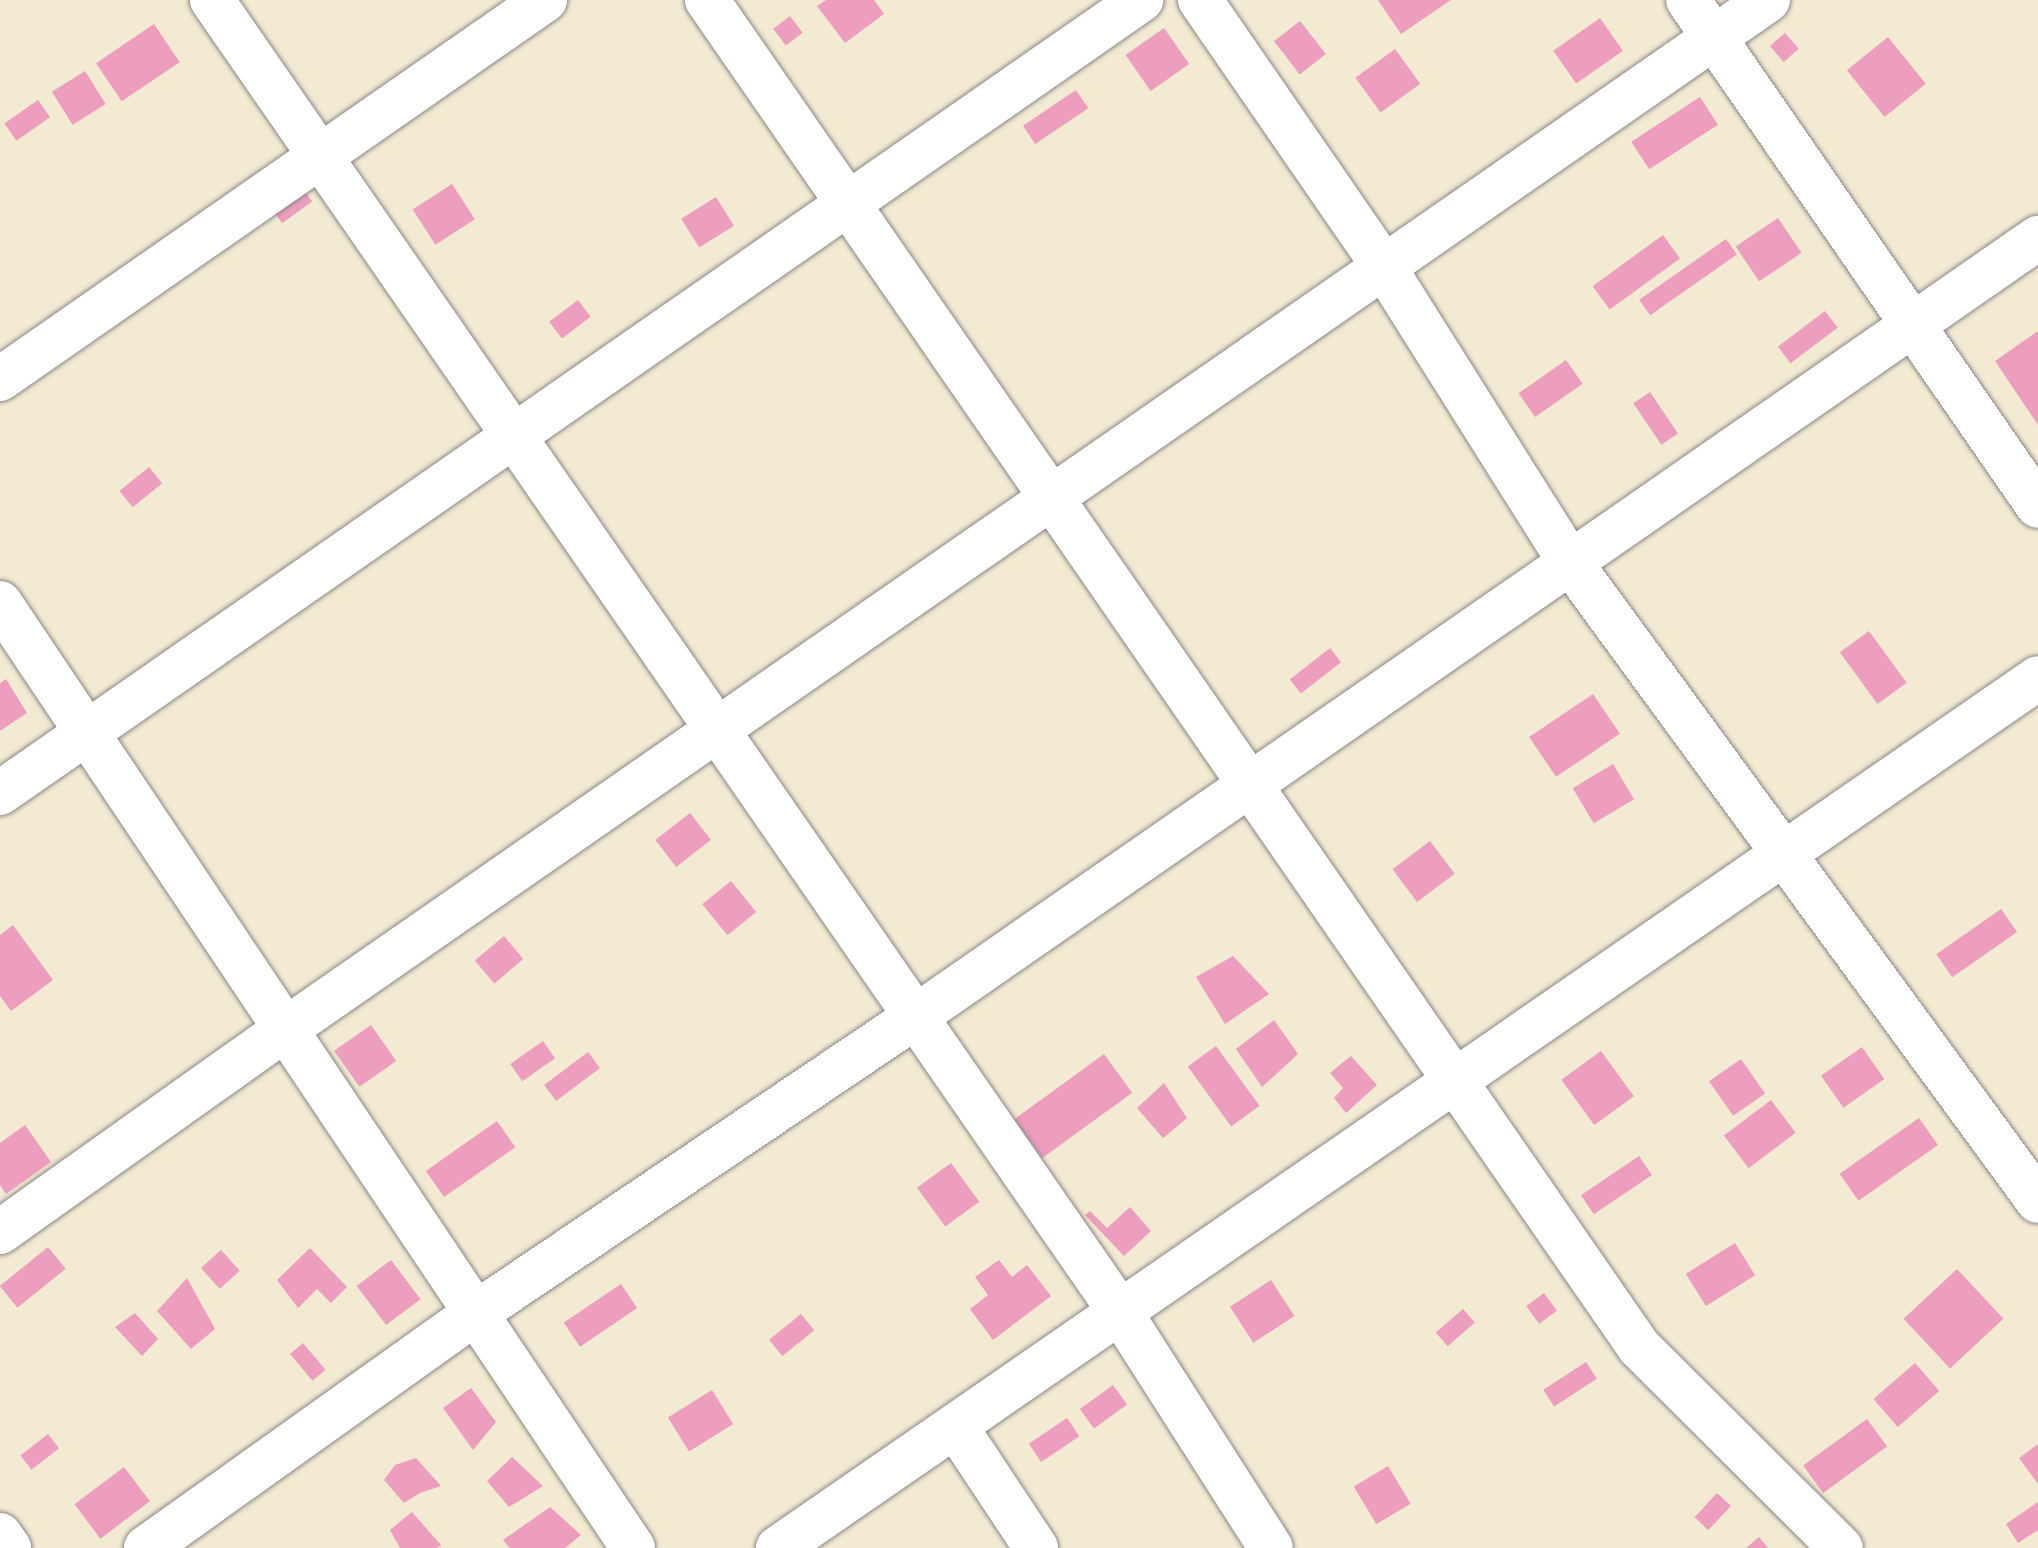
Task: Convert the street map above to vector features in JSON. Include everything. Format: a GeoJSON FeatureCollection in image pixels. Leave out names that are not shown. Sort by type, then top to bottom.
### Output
{"type":"FeatureCollection","features":[{"type":"Feature","properties":{"kind":"street"},"geometry":{"type":"LineString","coordinates":[[212,0],[1120,1312],[1271,1548]]}},
{"type":"Feature","properties":{"kind":"street"},"geometry":{"type":"LineString","coordinates":[[0,379],[545,0]]}},
{"type":"Feature","properties":{"kind":"street"},"geometry":{"type":"LineString","coordinates":[[707,0],[1639,1347],[1841,1548]]}},
{"type":"Feature","properties":{"kind":"street"},"geometry":{"type":"LineString","coordinates":[[0,793],[1141,0]]}},
{"type":"Feature","properties":{"kind":"street"},"geometry":{"type":"LineString","coordinates":[[1200,0],[1384,267],[1570,562],[2038,1201]]}},
{"type":"Feature","properties":{"kind":"street"},"geometry":{"type":"LineString","coordinates":[[1688,0],[2038,506]]}},
{"type":"Feature","properties":{"kind":"street"},"geometry":{"type":"LineString","coordinates":[[0,1232],[286,1029],[1768,0]]}},
{"type":"Feature","properties":{"kind":"street"},"geometry":{"type":"LineString","coordinates":[[146,1548],[476,1313],[915,1017],[2038,238]]}},
{"type":"Feature","properties":{"kind":"street"},"geometry":{"type":"LineString","coordinates":[[0,603],[633,1548]]}},
{"type":"Feature","properties":{"kind":"street"},"geometry":{"type":"LineString","coordinates":[[778,1548],[2038,678]]}},
{"type":"Feature","properties":{"kind":"street"},"geometry":{"type":"LineString","coordinates":[[956,1427],[1036,1548]]}},
{"type":"Feature","properties":{"kind":"street"},"geometry":{"type":"LineString","coordinates":[[0,1535],[9,1548]]}},
{"type":"Feature","properties":{"kind":"building"},"geometry":{"type":"Polygon","coordinates":[[[826,0],[874,0],[884,14],[845,43],[817,6],[826,0]]]}},
{"type":"Feature","properties":{"kind":"building"},"geometry":{"type":"Polygon","coordinates":[[[1378,0],[1451,0],[1401,34],[1378,0]]]}},
{"type":"Feature","properties":{"kind":"building"},"geometry":{"type":"Polygon","coordinates":[[[790,16],[803,33],[786,45],[773,29],[790,16]]]}},
{"type":"Feature","properties":{"kind":"building"},"geometry":{"type":"Polygon","coordinates":[[[1600,18],[1623,51],[1576,83],[1553,51],[1600,18]]]}},
{"type":"Feature","properties":{"kind":"building"},"geometry":{"type":"Polygon","coordinates":[[[1300,21],[1326,54],[1300,74],[1274,41],[1300,21]]]}},
{"type":"Feature","properties":{"kind":"building"},"geometry":{"type":"Polygon","coordinates":[[[154,24],[180,62],[122,101],[96,63],[154,24]]]}},
{"type":"Feature","properties":{"kind":"building"},"geometry":{"type":"Polygon","coordinates":[[[1164,28],[1189,64],[1151,91],[1125,55],[1164,28]]]}},
{"type":"Feature","properties":{"kind":"building"},"geometry":{"type":"Polygon","coordinates":[[[1785,33],[1799,49],[1784,62],[1770,46],[1785,33]]]}},
{"type":"Feature","properties":{"kind":"building"},"geometry":{"type":"Polygon","coordinates":[[[1888,37],[1926,84],[1885,117],[1847,70],[1888,37]]]}},
{"type":"Feature","properties":{"kind":"building"},"geometry":{"type":"Polygon","coordinates":[[[1395,49],[1420,84],[1381,113],[1355,78],[1395,49]]]}},
{"type":"Feature","properties":{"kind":"building"},"geometry":{"type":"Polygon","coordinates":[[[85,71],[106,104],[73,125],[52,92],[85,71]]]}},
{"type":"Feature","properties":{"kind":"building"},"geometry":{"type":"Polygon","coordinates":[[[1076,90],[1088,108],[1035,144],[1023,126],[1076,90]]]}},
{"type":"Feature","properties":{"kind":"building"},"geometry":{"type":"Polygon","coordinates":[[[1700,97],[1718,125],[1649,169],[1631,142],[1700,97]]]}},
{"type":"Feature","properties":{"kind":"building"},"geometry":{"type":"Polygon","coordinates":[[[38,100],[50,117],[16,141],[4,124],[38,100]]]}},
{"type":"Feature","properties":{"kind":"building"},"geometry":{"type":"Polygon","coordinates":[[[298,182],[312,201],[282,223],[268,204],[298,182]]]}},
{"type":"Feature","properties":{"kind":"building"},"geometry":{"type":"Polygon","coordinates":[[[452,184],[475,219],[435,245],[413,210],[452,184]]]}},
{"type":"Feature","properties":{"kind":"building"},"geometry":{"type":"Polygon","coordinates":[[[716,197],[734,226],[699,248],[681,219],[716,197]]]}},
{"type":"Feature","properties":{"kind":"building"},"geometry":{"type":"Polygon","coordinates":[[[1778,218],[1801,253],[1759,281],[1736,247],[1778,218]]]}},
{"type":"Feature","properties":{"kind":"building"},"geometry":{"type":"Polygon","coordinates":[[[1663,235],[1680,258],[1610,310],[1593,286],[1663,235]]]}},
{"type":"Feature","properties":{"kind":"building"},"geometry":{"type":"Polygon","coordinates":[[[1726,239],[1737,255],[1650,315],[1639,300],[1726,239]]]}},
{"type":"Feature","properties":{"kind":"building"},"geometry":{"type":"Polygon","coordinates":[[[578,300],[591,317],[562,338],[549,322],[578,300]]]}},
{"type":"Feature","properties":{"kind":"building"},"geometry":{"type":"Polygon","coordinates":[[[1825,311],[1838,328],[1791,363],[1778,347],[1825,311]]]}},
{"type":"Feature","properties":{"kind":"building"},"geometry":{"type":"Polygon","coordinates":[[[2038,331],[2038,425],[1995,361],[2038,331]]]}},
{"type":"Feature","properties":{"kind":"building"},"geometry":{"type":"Polygon","coordinates":[[[1566,360],[1583,384],[1535,417],[1518,393],[1566,360]]]}},
{"type":"Feature","properties":{"kind":"building"},"geometry":{"type":"Polygon","coordinates":[[[1650,392],[1678,433],[1661,445],[1633,403],[1650,392]]]}},
{"type":"Feature","properties":{"kind":"building"},"geometry":{"type":"Polygon","coordinates":[[[149,467],[162,483],[133,507],[119,491],[149,467]]]}},
{"type":"Feature","properties":{"kind":"building"},"geometry":{"type":"Polygon","coordinates":[[[1869,631],[1907,683],[1877,704],[1840,652],[1869,631]]]}},
{"type":"Feature","properties":{"kind":"building"},"geometry":{"type":"Polygon","coordinates":[[[1330,648],[1341,662],[1301,694],[1290,679],[1330,648]]]}},
{"type":"Feature","properties":{"kind":"building"},"geometry":{"type":"Polygon","coordinates":[[[6,679],[27,713],[0,731],[0,683],[6,679]]]}},
{"type":"Feature","properties":{"kind":"building"},"geometry":{"type":"Polygon","coordinates":[[[1593,694],[1620,734],[1556,777],[1529,737],[1593,694]]]}},
{"type":"Feature","properties":{"kind":"building"},"geometry":{"type":"Polygon","coordinates":[[[1613,764],[1634,799],[1594,823],[1573,788],[1613,764]]]}},
{"type":"Feature","properties":{"kind":"building"},"geometry":{"type":"Polygon","coordinates":[[[690,813],[711,840],[676,867],[655,840],[690,813]]]}},
{"type":"Feature","properties":{"kind":"building"},"geometry":{"type":"Polygon","coordinates":[[[1430,841],[1455,874],[1417,902],[1392,869],[1430,841]]]}},
{"type":"Feature","properties":{"kind":"building"},"geometry":{"type":"Polygon","coordinates":[[[731,881],[756,912],[727,935],[702,904],[731,881]]]}},
{"type":"Feature","properties":{"kind":"building"},"geometry":{"type":"Polygon","coordinates":[[[2001,909],[2017,932],[1952,977],[1936,954],[2001,909]]]}},
{"type":"Feature","properties":{"kind":"building"},"geometry":{"type":"Polygon","coordinates":[[[13,925],[53,980],[11,1011],[0,996],[0,935],[13,925]]]}},
{"type":"Feature","properties":{"kind":"building"},"geometry":{"type":"Polygon","coordinates":[[[504,936],[523,959],[494,983],[475,960],[504,936]]]}},
{"type":"Feature","properties":{"kind":"building"},"geometry":{"type":"Polygon","coordinates":[[[1233,956],[1269,994],[1225,1024],[1196,977],[1233,956]]]}},
{"type":"Feature","properties":{"kind":"building"},"geometry":{"type":"Polygon","coordinates":[[[1274,1020],[1298,1054],[1262,1087],[1236,1049],[1274,1020]]]}},
{"type":"Feature","properties":{"kind":"building"},"geometry":{"type":"Polygon","coordinates":[[[371,1025],[396,1061],[359,1087],[334,1051],[371,1025]]]}},
{"type":"Feature","properties":{"kind":"building"},"geometry":{"type":"Polygon","coordinates":[[[543,1041],[555,1058],[522,1081],[510,1064],[543,1041]]]}},
{"type":"Feature","properties":{"kind":"building"},"geometry":{"type":"Polygon","coordinates":[[[1216,1046],[1259,1106],[1231,1126],[1188,1067],[1216,1046]]]}},
{"type":"Feature","properties":{"kind":"building"},"geometry":{"type":"Polygon","coordinates":[[[1862,1047],[1884,1079],[1843,1108],[1821,1076],[1862,1047]]]}},
{"type":"Feature","properties":{"kind":"building"},"geometry":{"type":"Polygon","coordinates":[[[1601,1051],[1634,1096],[1594,1125],[1561,1080],[1601,1051]]]}},
{"type":"Feature","properties":{"kind":"building"},"geometry":{"type":"Polygon","coordinates":[[[588,1052],[600,1068],[556,1101],[544,1085],[588,1052]]]}},
{"type":"Feature","properties":{"kind":"building"},"geometry":{"type":"Polygon","coordinates":[[[1104,1054],[1132,1093],[1042,1158],[1014,1119],[1104,1054]]]}},
{"type":"Feature","properties":{"kind":"building"},"geometry":{"type":"Polygon","coordinates":[[[1351,1056],[1377,1085],[1346,1113],[1334,1098],[1343,1088],[1330,1073],[1351,1056]]]}},
{"type":"Feature","properties":{"kind":"building"},"geometry":{"type":"Polygon","coordinates":[[[1741,1059],[1765,1093],[1733,1116],[1709,1081],[1741,1059]]]}},
{"type":"Feature","properties":{"kind":"building"},"geometry":{"type":"Polygon","coordinates":[[[1164,1083],[1187,1118],[1163,1138],[1137,1108],[1164,1083]]]}},
{"type":"Feature","properties":{"kind":"building"},"geometry":{"type":"Polygon","coordinates":[[[1771,1100],[1796,1133],[1749,1168],[1724,1136],[1771,1100]]]}},
{"type":"Feature","properties":{"kind":"building"},"geometry":{"type":"Polygon","coordinates":[[[1919,1118],[1938,1145],[1858,1201],[1840,1174],[1919,1118]]]}},
{"type":"Feature","properties":{"kind":"building"},"geometry":{"type":"Polygon","coordinates":[[[497,1121],[515,1147],[444,1197],[426,1171],[497,1121]]]}},
{"type":"Feature","properties":{"kind":"building"},"geometry":{"type":"Polygon","coordinates":[[[25,1125],[51,1162],[6,1194],[0,1185],[0,1143],[25,1125]]]}},
{"type":"Feature","properties":{"kind":"building"},"geometry":{"type":"Polygon","coordinates":[[[1639,1156],[1652,1175],[1594,1214],[1581,1195],[1639,1156]]]}},
{"type":"Feature","properties":{"kind":"building"},"geometry":{"type":"Polygon","coordinates":[[[951,1163],[979,1202],[945,1227],[917,1188],[951,1163]]]}},
{"type":"Feature","properties":{"kind":"building"},"geometry":{"type":"Polygon","coordinates":[[[1130,1207],[1151,1231],[1124,1256],[1085,1215],[1090,1211],[1107,1228],[1130,1207]]]}},
{"type":"Feature","properties":{"kind":"building"},"geometry":{"type":"Polygon","coordinates":[[[1735,1243],[1755,1275],[1706,1306],[1686,1274],[1735,1243]]]}},
{"type":"Feature","properties":{"kind":"building"},"geometry":{"type":"Polygon","coordinates":[[[48,1247],[66,1269],[17,1308],[0,1286],[48,1247]]]}},
{"type":"Feature","properties":{"kind":"building"},"geometry":{"type":"Polygon","coordinates":[[[310,1248],[347,1287],[331,1303],[317,1289],[298,1308],[277,1280],[310,1248]]]}},
{"type":"Feature","properties":{"kind":"building"},"geometry":{"type":"Polygon","coordinates":[[[221,1250],[240,1271],[220,1289],[201,1268],[221,1250]]]}},
{"type":"Feature","properties":{"kind":"building"},"geometry":{"type":"Polygon","coordinates":[[[391,1260],[420,1299],[386,1325],[357,1286],[391,1260]]]}},
{"type":"Feature","properties":{"kind":"building"},"geometry":{"type":"Polygon","coordinates":[[[999,1260],[1012,1277],[1027,1265],[1051,1296],[993,1340],[970,1309],[988,1295],[975,1277],[999,1260]]]}},
{"type":"Feature","properties":{"kind":"building"},"geometry":{"type":"Polygon","coordinates":[[[1957,1269],[2003,1319],[1950,1369],[1904,1319],[1957,1269]]]}},
{"type":"Feature","properties":{"kind":"building"},"geometry":{"type":"Polygon","coordinates":[[[187,1278],[215,1329],[191,1349],[157,1311],[187,1278]]]}},
{"type":"Feature","properties":{"kind":"building"},"geometry":{"type":"Polygon","coordinates":[[[1271,1280],[1294,1316],[1253,1343],[1230,1307],[1271,1280]]]}},
{"type":"Feature","properties":{"kind":"building"},"geometry":{"type":"Polygon","coordinates":[[[621,1284],[637,1308],[580,1347],[564,1323],[621,1284]]]}},
{"type":"Feature","properties":{"kind":"building"},"geometry":{"type":"Polygon","coordinates":[[[1544,1293],[1557,1311],[1539,1324],[1526,1306],[1544,1293]]]}},
{"type":"Feature","properties":{"kind":"building"},"geometry":{"type":"Polygon","coordinates":[[[1463,1309],[1475,1323],[1448,1346],[1436,1333],[1463,1309]]]}},
{"type":"Feature","properties":{"kind":"building"},"geometry":{"type":"Polygon","coordinates":[[[135,1313],[158,1339],[142,1356],[115,1327],[135,1313]]]}},
{"type":"Feature","properties":{"kind":"building"},"geometry":{"type":"Polygon","coordinates":[[[801,1314],[814,1330],[782,1356],[769,1340],[801,1314]]]}},
{"type":"Feature","properties":{"kind":"building"},"geometry":{"type":"Polygon","coordinates":[[[303,1343],[325,1370],[312,1381],[290,1354],[303,1343]]]}},
{"type":"Feature","properties":{"kind":"building"},"geometry":{"type":"Polygon","coordinates":[[[1586,1362],[1597,1379],[1554,1407],[1543,1390],[1586,1362]]]}},
{"type":"Feature","properties":{"kind":"building"},"geometry":{"type":"Polygon","coordinates":[[[1915,1363],[1939,1391],[1898,1427],[1873,1399],[1915,1363]]]}},
{"type":"Feature","properties":{"kind":"building"},"geometry":{"type":"Polygon","coordinates":[[[1113,1385],[1127,1404],[1094,1429],[1080,1409],[1113,1385]]]}},
{"type":"Feature","properties":{"kind":"building"},"geometry":{"type":"Polygon","coordinates":[[[471,1388],[496,1422],[473,1450],[443,1408],[471,1388]]]}},
{"type":"Feature","properties":{"kind":"building"},"geometry":{"type":"Polygon","coordinates":[[[712,1390],[733,1424],[689,1451],[668,1418],[712,1390]]]}},
{"type":"Feature","properties":{"kind":"building"},"geometry":{"type":"Polygon","coordinates":[[[1067,1418],[1079,1436],[1041,1462],[1029,1444],[1067,1418]]]}},
{"type":"Feature","properties":{"kind":"building"},"geometry":{"type":"Polygon","coordinates":[[[1867,1419],[1887,1447],[1823,1493],[1803,1465],[1867,1419]]]}},
{"type":"Feature","properties":{"kind":"building"},"geometry":{"type":"Polygon","coordinates":[[[48,1434],[59,1448],[32,1470],[20,1456],[48,1434]]]}},
{"type":"Feature","properties":{"kind":"building"},"geometry":{"type":"Polygon","coordinates":[[[2038,1444],[2038,1484],[2019,1458],[2038,1444]]]}},
{"type":"Feature","properties":{"kind":"building"},"geometry":{"type":"Polygon","coordinates":[[[512,1457],[543,1486],[509,1507],[487,1481],[512,1457]]]}},
{"type":"Feature","properties":{"kind":"building"},"geometry":{"type":"Polygon","coordinates":[[[416,1458],[441,1486],[420,1493],[404,1503],[384,1480],[395,1465],[416,1458]]]}},
{"type":"Feature","properties":{"kind":"building"},"geometry":{"type":"Polygon","coordinates":[[[1388,1466],[1411,1504],[1376,1524],[1354,1487],[1388,1466]]]}},
{"type":"Feature","properties":{"kind":"building"},"geometry":{"type":"Polygon","coordinates":[[[124,1467],[150,1501],[100,1539],[74,1504],[124,1467]]]}},
{"type":"Feature","properties":{"kind":"building"},"geometry":{"type":"Polygon","coordinates":[[[1717,1493],[1731,1506],[1708,1530],[1694,1517],[1717,1493]]]}},
{"type":"Feature","properties":{"kind":"building"},"geometry":{"type":"Polygon","coordinates":[[[2038,1502],[2038,1530],[2018,1543],[2006,1524],[2038,1502]]]}},
{"type":"Feature","properties":{"kind":"building"},"geometry":{"type":"Polygon","coordinates":[[[550,1507],[581,1535],[565,1548],[510,1548],[503,1540],[550,1507]]]}},
{"type":"Feature","properties":{"kind":"building"},"geometry":{"type":"Polygon","coordinates":[[[412,1512],[441,1545],[437,1548],[400,1548],[390,1530],[412,1512]]]}},
{"type":"Feature","properties":{"kind":"building"},"geometry":{"type":"Polygon","coordinates":[[[1759,1537],[1768,1548],[1746,1548],[1759,1537]]]}}]}
